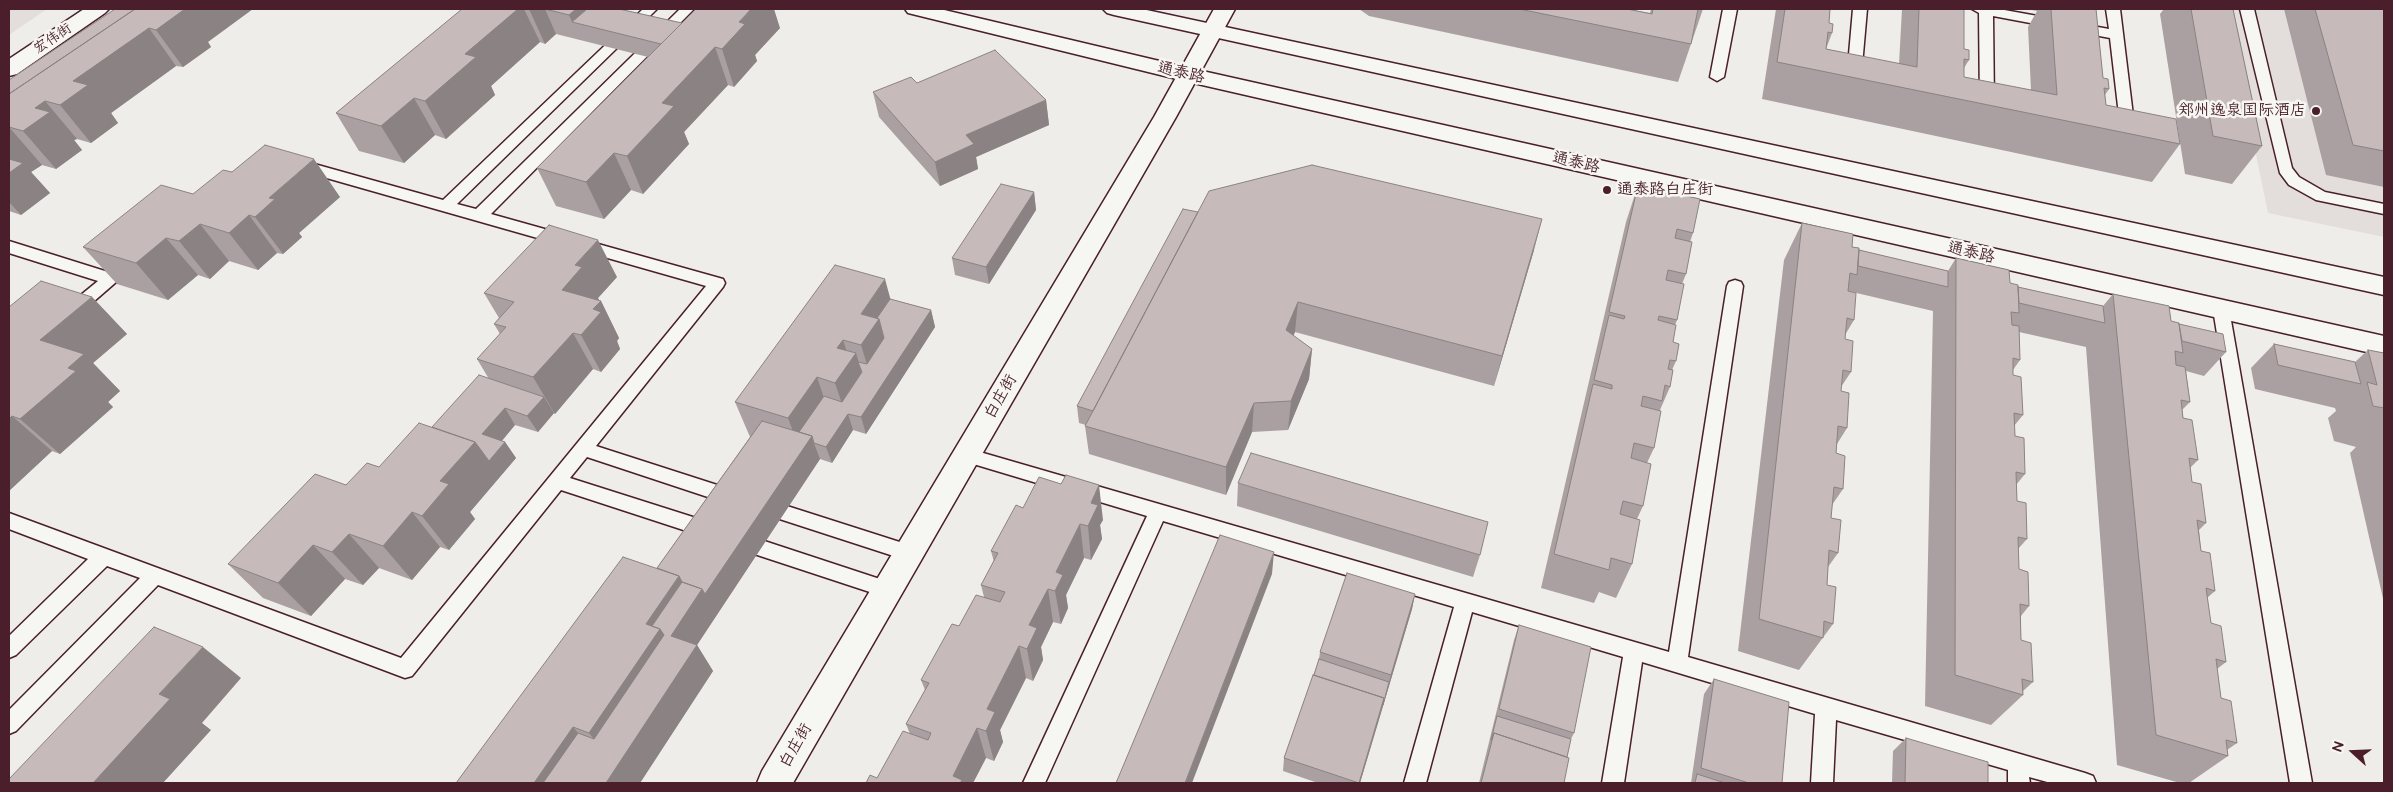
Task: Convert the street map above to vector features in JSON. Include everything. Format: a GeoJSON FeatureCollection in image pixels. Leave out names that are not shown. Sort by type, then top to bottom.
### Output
{"type":"FeatureCollection","features":[{"type":"Feature","properties":{"kind":"street","name":"宏伟街"},"geometry":{"type":"LineString","coordinates":[[9,69],[98,9]]}},
{"type":"Feature","properties":{"kind":"street","name":"通泰路"},"geometry":{"type":"LineString","coordinates":[[915,9],[1189,76],[2384,346]]}},
{"type":"Feature","properties":{"kind":"street"},"geometry":{"type":"LineString","coordinates":[[1114,9],[1218,20],[2384,286]]}},
{"type":"Feature","properties":{"kind":"street","name":"白庄街"},"geometry":{"type":"LineString","coordinates":[[774,783],[1189,76],[1218,20]]}},
{"type":"Feature","properties":{"kind":"lane"},"geometry":{"type":"LineString","coordinates":[[446,206],[650,9]]}},
{"type":"Feature","properties":{"kind":"lane"},"geometry":{"type":"LineString","coordinates":[[479,216],[686,9]]}},
{"type":"Feature","properties":{"kind":"lane"},"geometry":{"type":"LineString","coordinates":[[1716,78],[1730,9]]}},
{"type":"Feature","properties":{"kind":"lane"},"geometry":{"type":"LineString","coordinates":[[1853,85],[1860,9]]}},
{"type":"Feature","properties":{"kind":"lane"},"geometry":{"type":"LineString","coordinates":[[1987,113],[1984,9],[2116,35]]}},
{"type":"Feature","properties":{"kind":"lane"},"geometry":{"type":"LineString","coordinates":[[2113,9],[2128,132]]}},
{"type":"Feature","properties":{"kind":"lane"},"geometry":{"type":"LineString","coordinates":[[2247,9],[2285,169],[2294,181],[2321,196],[2384,209]]}},
{"type":"Feature","properties":{"kind":"lane"},"geometry":{"type":"LineString","coordinates":[[9,521],[405,669],[717,283],[288,162]]}},
{"type":"Feature","properties":{"kind":"lane"},"geometry":{"type":"LineString","coordinates":[[9,247],[110,279]]}},
{"type":"Feature","properties":{"kind":"lane"},"geometry":{"type":"LineString","coordinates":[[56,323],[140,254]]}},
{"type":"Feature","properties":{"kind":"lane"},"geometry":{"type":"LineString","coordinates":[[1677,664],[1735,286]]}},
{"type":"Feature","properties":{"kind":"lane"},"geometry":{"type":"LineString","coordinates":[[2221,309],[2301,783]]}},
{"type":"Feature","properties":{"kind":"lane"},"geometry":{"type":"LineString","coordinates":[[583,449],[909,554]]}},
{"type":"Feature","properties":{"kind":"lane"},"geometry":{"type":"LineString","coordinates":[[966,455],[1826,707],[2018,773],[2085,783]]}},
{"type":"Feature","properties":{"kind":"lane"},"geometry":{"type":"LineString","coordinates":[[557,481],[888,590]]}},
{"type":"Feature","properties":{"kind":"lane"},"geometry":{"type":"LineString","coordinates":[[1034,783],[1158,512]]}},
{"type":"Feature","properties":{"kind":"lane"},"geometry":{"type":"LineString","coordinates":[[9,649],[103,557]]}},
{"type":"Feature","properties":{"kind":"lane"},"geometry":{"type":"LineString","coordinates":[[9,724],[155,576]]}},
{"type":"Feature","properties":{"kind":"lane"},"geometry":{"type":"LineString","coordinates":[[1416,783],[1465,601]]}},
{"type":"Feature","properties":{"kind":"lane"},"geometry":{"type":"LineString","coordinates":[[1614,783],[1634,651]]}},
{"type":"Feature","properties":{"kind":"lane"},"geometry":{"type":"LineString","coordinates":[[1822,783],[1826,707]]}},
{"type":"Feature","properties":{"kind":"shaded area"},"geometry":{"type":"Polygon","coordinates":[[[9,9],[47,9],[9,35],[9,9]]]}},
{"type":"Feature","properties":{"kind":"shaded area","name":"郑州逸泉国际酒店"},"geometry":{"type":"Polygon","coordinates":[[[2226,9],[2384,9],[2384,237],[2268,213],[2226,9]]]}},
{"type":"Feature","properties":{"kind":"building"},"geometry":{"type":"Polygon","coordinates":[[[115,9],[135,9],[9,94],[9,80],[115,9]]]}},
{"type":"Feature","properties":{"kind":"building"},"geometry":{"type":"Polygon","coordinates":[[[135,9],[185,9],[156,30],[149,28],[73,81],[88,85],[60,105],[45,101],[35,108],[50,112],[23,131],[9,127],[9,94],[135,9]]]}},
{"type":"Feature","properties":{"kind":"building"},"geometry":{"type":"Polygon","coordinates":[[[462,9],[518,9],[465,54],[476,57],[425,101],[414,98],[381,126],[336,113],[462,9]]]}},
{"type":"Feature","properties":{"kind":"building"},"geometry":{"type":"Polygon","coordinates":[[[545,9],[576,9],[569,15],[545,9]]]}},
{"type":"Feature","properties":{"kind":"building"},"geometry":{"type":"Polygon","coordinates":[[[587,9],[619,9],[682,23],[661,44],[572,22],[587,9]]]}},
{"type":"Feature","properties":{"kind":"building"},"geometry":{"type":"Polygon","coordinates":[[[696,9],[751,9],[739,22],[745,24],[722,49],[715,47],[662,103],[674,106],[627,156],[614,153],[586,182],[537,168],[696,9]]]}},
{"type":"Feature","properties":{"kind":"building"},"geometry":{"type":"Polygon","coordinates":[[[1519,9],[1627,9],[1652,14],[1653,9],[1698,9],[1691,44],[1519,9]]]}},
{"type":"Feature","properties":{"kind":"building"},"geometry":{"type":"Polygon","coordinates":[[[1785,9],[1830,9],[1829,23],[1833,24],[1832,33],[1828,32],[1826,49],[1917,67],[1919,9],[1964,9],[1964,49],[1969,50],[1969,60],[1964,59],[1964,77],[2057,95],[2051,9],[2096,9],[2103,78],[2108,79],[2109,89],[2104,88],[2106,105],[2176,119],[2180,144],[1777,62],[1785,9]]]}},
{"type":"Feature","properties":{"kind":"building"},"geometry":{"type":"Polygon","coordinates":[[[2191,9],[2233,9],[2262,146],[2213,136],[2191,9]]]}},
{"type":"Feature","properties":{"kind":"building"},"geometry":{"type":"Polygon","coordinates":[[[2315,9],[2384,9],[2384,151],[2353,145],[2315,9]]]}},
{"type":"Feature","properties":{"kind":"building"},"geometry":{"type":"Polygon","coordinates":[[[995,50],[1046,100],[966,135],[974,144],[935,162],[873,92],[911,77],[917,83],[995,50]]]}},
{"type":"Feature","properties":{"kind":"building"},"geometry":{"type":"Polygon","coordinates":[[[265,145],[314,159],[269,198],[275,199],[255,217],[249,215],[229,233],[200,224],[179,241],[166,238],[136,263],[83,247],[161,185],[193,194],[223,170],[232,172],[265,145]]]}},
{"type":"Feature","properties":{"kind":"building"},"geometry":{"type":"Polygon","coordinates":[[[9,159],[23,163],[9,173],[9,159]]]}},
{"type":"Feature","properties":{"kind":"building"},"geometry":{"type":"Polygon","coordinates":[[[1312,165],[1542,219],[1502,356],[1298,302],[1286,330],[1312,349],[1291,401],[1254,403],[1226,467],[1085,426],[1209,191],[1312,165]]]}},
{"type":"Feature","properties":{"kind":"building"},"geometry":{"type":"Polygon","coordinates":[[[1001,184],[1034,192],[986,267],[952,258],[1001,184]]]}},
{"type":"Feature","properties":{"kind":"building"},"geometry":{"type":"Polygon","coordinates":[[[1638,185],[1700,199],[1693,233],[1677,229],[1675,238],[1692,242],[1686,274],[1668,270],[1666,280],[1684,284],[1677,320],[1659,316],[1658,320],[1676,325],[1673,342],[1679,344],[1676,361],[1670,360],[1668,369],[1673,370],[1670,387],[1665,385],[1662,401],[1643,396],[1641,406],[1661,411],[1654,448],[1634,443],[1631,458],[1651,464],[1643,506],[1623,501],[1620,514],[1640,520],[1632,564],[1611,558],[1609,570],[1554,554],[1593,384],[1612,389],[1612,385],[1594,380],[1609,315],[1624,319],[1625,316],[1609,312],[1638,185]]]}},
{"type":"Feature","properties":{"kind":"building"},"geometry":{"type":"Polygon","coordinates":[[[1183,209],[1198,212],[1093,411],[1077,406],[1183,209]]]}},
{"type":"Feature","properties":{"kind":"building"},"geometry":{"type":"Polygon","coordinates":[[[1802,223],[1853,234],[1852,247],[1859,248],[1857,275],[1850,273],[1848,291],[1856,293],[1854,320],[1847,318],[1845,339],[1853,341],[1851,372],[1843,370],[1841,391],[1849,393],[1847,428],[1838,426],[1836,453],[1845,456],[1843,489],[1834,487],[1831,518],[1841,520],[1838,553],[1829,550],[1827,585],[1836,587],[1833,624],[1824,621],[1823,638],[1759,619],[1802,223]]]}},
{"type":"Feature","properties":{"kind":"building"},"geometry":{"type":"Polygon","coordinates":[[[549,225],[598,240],[575,265],[582,267],[562,290],[601,301],[593,309],[601,312],[581,335],[573,333],[533,377],[477,359],[506,327],[494,324],[514,302],[484,293],[549,225]]]}},
{"type":"Feature","properties":{"kind":"building"},"geometry":{"type":"Polygon","coordinates":[[[1859,250],[1948,271],[1948,287],[1858,266],[1859,250]]]}},
{"type":"Feature","properties":{"kind":"building"},"geometry":{"type":"Polygon","coordinates":[[[1956,258],[2009,270],[2010,283],[2018,285],[2019,313],[2011,312],[2012,325],[2019,326],[2020,360],[2013,358],[2013,375],[2021,377],[2023,415],[2014,413],[2015,436],[2024,438],[2025,474],[2016,472],[2017,501],[2026,503],[2027,539],[2018,537],[2019,569],[2028,572],[2029,606],[2020,604],[2021,640],[2031,643],[2033,682],[2022,679],[2023,695],[1955,675],[1956,258]]]}},
{"type":"Feature","properties":{"kind":"building"},"geometry":{"type":"Polygon","coordinates":[[[835,265],[885,279],[861,314],[879,319],[861,345],[843,340],[837,348],[856,353],[835,383],[817,377],[788,418],[735,402],[835,265]]]}},
{"type":"Feature","properties":{"kind":"building"},"geometry":{"type":"Polygon","coordinates":[[[41,281],[92,297],[40,340],[84,354],[68,368],[76,371],[20,419],[12,416],[9,419],[9,307],[41,281]]]}},
{"type":"Feature","properties":{"kind":"building"},"geometry":{"type":"Polygon","coordinates":[[[2018,287],[2103,306],[2105,323],[2019,303],[2018,287]]]}},
{"type":"Feature","properties":{"kind":"building"},"geometry":{"type":"Polygon","coordinates":[[[2113,294],[2169,306],[2171,321],[2179,323],[2183,353],[2175,351],[2176,365],[2185,367],[2190,402],[2181,400],[2183,418],[2192,420],[2198,460],[2189,458],[2192,482],[2201,484],[2206,523],[2197,520],[2201,551],[2210,553],[2215,591],[2206,588],[2211,623],[2221,626],[2226,662],[2216,659],[2221,698],[2231,701],[2237,743],[2226,740],[2228,756],[2156,735],[2113,294]]]}},
{"type":"Feature","properties":{"kind":"building"},"geometry":{"type":"Polygon","coordinates":[[[890,299],[931,310],[861,417],[848,414],[826,447],[814,443],[812,436],[799,432],[824,396],[842,402],[862,372],[858,362],[867,364],[884,338],[879,319],[877,318],[890,299]]]}},
{"type":"Feature","properties":{"kind":"building"},"geometry":{"type":"Polygon","coordinates":[[[2179,324],[2223,334],[2226,352],[2182,341],[2179,324]]]}},
{"type":"Feature","properties":{"kind":"building"},"geometry":{"type":"Polygon","coordinates":[[[2274,344],[2355,362],[2361,384],[2278,365],[2274,344]]]}},
{"type":"Feature","properties":{"kind":"building"},"geometry":{"type":"Polygon","coordinates":[[[2368,350],[2384,353],[2384,408],[2373,406],[2367,382],[2377,385],[2368,350]]]}},
{"type":"Feature","properties":{"kind":"building"},"geometry":{"type":"Polygon","coordinates":[[[479,375],[544,397],[527,416],[505,408],[482,434],[505,442],[489,461],[475,442],[432,427],[479,375]]]}},
{"type":"Feature","properties":{"kind":"building"},"geometry":{"type":"Polygon","coordinates":[[[762,421],[812,436],[705,594],[702,589],[682,582],[679,576],[657,568],[762,421]]]}},
{"type":"Feature","properties":{"kind":"building"},"geometry":{"type":"Polygon","coordinates":[[[419,423],[475,442],[440,481],[449,484],[422,516],[412,512],[383,546],[349,534],[332,552],[313,545],[278,583],[228,564],[315,474],[346,485],[367,463],[379,467],[419,423]]]}},
{"type":"Feature","properties":{"kind":"building"},"geometry":{"type":"Polygon","coordinates":[[[1251,453],[1488,522],[1480,555],[1238,483],[1251,453]]]}},
{"type":"Feature","properties":{"kind":"building"},"geometry":{"type":"Polygon","coordinates":[[[1066,475],[1099,485],[1091,503],[1098,505],[1088,526],[1080,524],[1056,572],[1063,575],[1055,591],[1048,589],[1029,625],[1037,628],[1027,649],[1019,646],[987,709],[995,712],[986,731],[977,728],[953,776],[962,780],[960,783],[866,783],[870,775],[877,778],[903,731],[928,740],[931,733],[906,724],[929,683],[921,680],[952,624],[959,626],[976,595],[1000,602],[1005,592],[981,585],[998,553],[991,551],[1016,505],[1023,508],[1039,477],[1061,484],[1066,475]]]}},
{"type":"Feature","properties":{"kind":"building"},"geometry":{"type":"Polygon","coordinates":[[[1220,535],[1274,552],[1185,783],[1116,783],[1220,535]]]}},
{"type":"Feature","properties":{"kind":"building"},"geometry":{"type":"Polygon","coordinates":[[[623,557],[679,576],[646,624],[660,629],[589,733],[573,727],[534,783],[456,783],[623,557]]]}},
{"type":"Feature","properties":{"kind":"building"},"geometry":{"type":"Polygon","coordinates":[[[1347,573],[1415,594],[1391,675],[1320,652],[1347,573]]]}},
{"type":"Feature","properties":{"kind":"building"},"geometry":{"type":"Polygon","coordinates":[[[682,582],[702,589],[671,636],[697,645],[606,783],[543,783],[578,733],[594,739],[664,635],[660,629],[652,626],[682,582]]]}},
{"type":"Feature","properties":{"kind":"building"},"geometry":{"type":"Polygon","coordinates":[[[1519,625],[1591,647],[1574,733],[1499,709],[1519,625]]]}},
{"type":"Feature","properties":{"kind":"building"},"geometry":{"type":"Polygon","coordinates":[[[154,627],[203,647],[159,694],[170,699],[93,783],[9,783],[9,779],[154,627]]]}},
{"type":"Feature","properties":{"kind":"building"},"geometry":{"type":"Polygon","coordinates":[[[1319,659],[1389,682],[1383,705],[1384,698],[1314,675],[1319,659]]]}},
{"type":"Feature","properties":{"kind":"building"},"geometry":{"type":"Polygon","coordinates":[[[1313,675],[1384,698],[1359,783],[1284,758],[1313,675]]]}},
{"type":"Feature","properties":{"kind":"building"},"geometry":{"type":"Polygon","coordinates":[[[1714,679],[1789,702],[1782,783],[1749,783],[1701,768],[1714,679]]]}},
{"type":"Feature","properties":{"kind":"building"},"geometry":{"type":"Polygon","coordinates":[[[1497,716],[1571,739],[1567,757],[1494,733],[1491,740],[1497,716]]]}},
{"type":"Feature","properties":{"kind":"building"},"geometry":{"type":"Polygon","coordinates":[[[1494,733],[1569,758],[1564,783],[1481,783],[1494,733]]]}},
{"type":"Feature","properties":{"kind":"building"},"geometry":{"type":"Polygon","coordinates":[[[1906,738],[1988,762],[1988,783],[1905,783],[1906,738]]]}},
{"type":"Feature","properties":{"kind":"building"},"geometry":{"type":"Polygon","coordinates":[[[1697,774],[1725,783],[1695,783],[1697,774]]]}},
{"type":"Feature","properties":{"kind":"place","name":"郑州逸泉国际酒店"},"geometry":{"type":"Point","coordinates":[2316,111]}},
{"type":"Feature","properties":{"kind":"place","name":"通泰路白庄街"},"geometry":{"type":"Point","coordinates":[1607,190]}}]}
